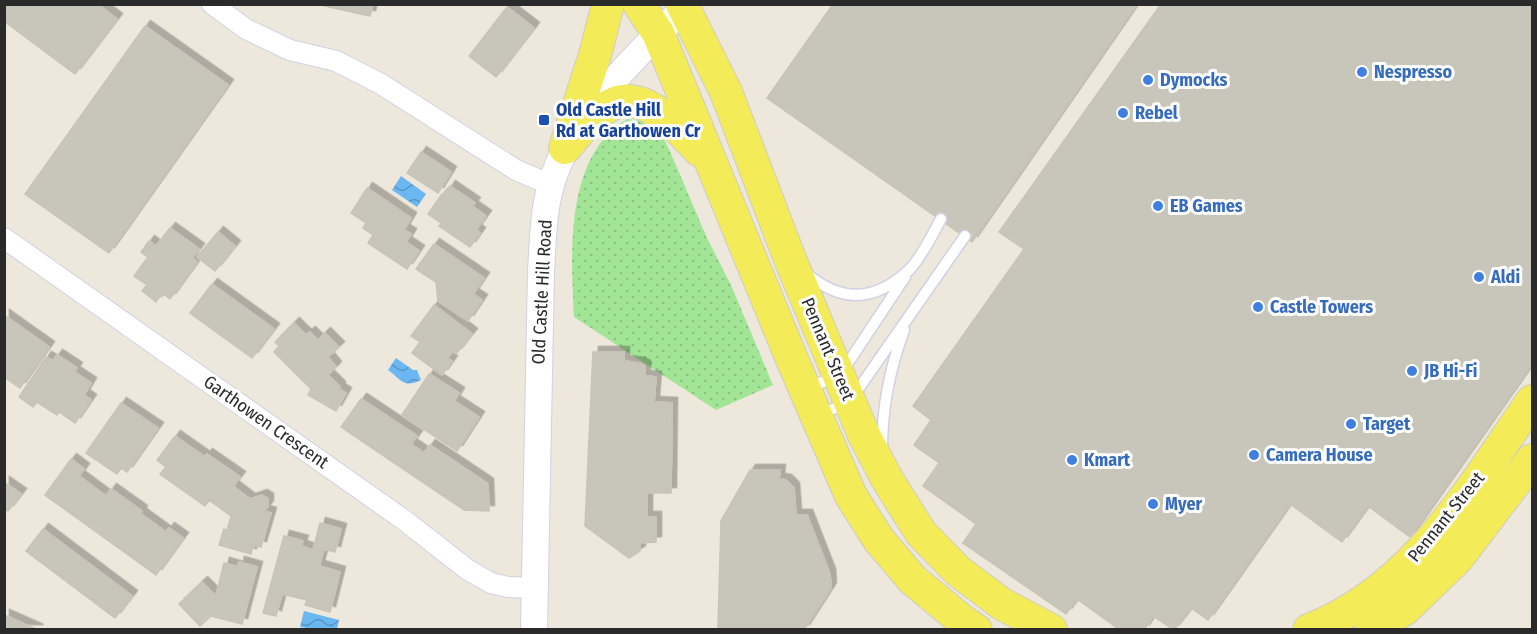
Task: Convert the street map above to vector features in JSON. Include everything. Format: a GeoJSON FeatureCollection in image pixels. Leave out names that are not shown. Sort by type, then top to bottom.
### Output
{"type":"FeatureCollection","features":[{"type":"Feature","properties":{"kind":"main road"},"geometry":{"type":"LineString","coordinates":[[565,148],[596,55],[608,4]]}},
{"type":"Feature","properties":{"kind":"main road","name":"Pennant Street"},"geometry":{"type":"LineString","coordinates":[[639,4],[658,33],[851,496],[879,540],[913,580],[976,630]]}},
{"type":"Feature","properties":{"kind":"main road","name":"Pennant Street"},"geometry":{"type":"LineString","coordinates":[[685,6],[726,92],[790,260],[863,433],[887,479],[921,533],[958,571],[1002,604],[1051,630]]}},
{"type":"Feature","properties":{"kind":"main road"},"geometry":{"type":"LineString","coordinates":[[565,148],[600,111],[622,101],[640,104],[657,111],[674,124],[710,162]]}},
{"type":"Feature","properties":{"kind":"main road","name":"Pennant Street"},"geometry":{"type":"LineString","coordinates":[[1309,630],[1380,590],[1418,556],[1447,522],[1533,401]]}},
{"type":"Feature","properties":{"kind":"main road","name":"Pennant Street"},"geometry":{"type":"LineString","coordinates":[[1371,630],[1405,609],[1456,559],[1533,460]]}},
{"type":"Feature","properties":{"kind":"street"},"geometry":{"type":"LineString","coordinates":[[212,4],[246,29],[290,50],[336,61],[381,84],[516,170],[551,185]]}},
{"type":"Feature","properties":{"kind":"street","name":"Old Castle Hill Road"},"geometry":{"type":"LineString","coordinates":[[534,630],[541,271],[543,230],[551,185],[565,148],[611,84],[685,6]]}},
{"type":"Feature","properties":{"kind":"street","name":"Garthowen Crescent"},"geometry":{"type":"LineString","coordinates":[[4,238],[404,520],[468,570],[491,583],[508,587],[534,588]]}},
{"type":"Feature","properties":{"kind":"lane"},"geometry":{"type":"LineString","coordinates":[[811,403],[845,388],[941,219]]}},
{"type":"Feature","properties":{"kind":"lane"},"geometry":{"type":"LineString","coordinates":[[811,403],[845,388],[909,315],[965,236]]}},
{"type":"Feature","properties":{"kind":"lane"},"geometry":{"type":"LineString","coordinates":[[790,260],[818,283],[836,293],[856,296],[880,290],[910,270]]}},
{"type":"Feature","properties":{"kind":"lane"},"geometry":{"type":"LineString","coordinates":[[887,479],[882,448],[884,411],[895,355],[909,315]]}},
{"type":"Feature","properties":{"kind":"green space"},"geometry":{"type":"Polygon","coordinates":[[[627,119],[642,121],[661,134],[707,238],[731,285],[773,385],[716,410],[574,317],[573,237],[582,182],[592,157],[607,136],[627,119]]]}},
{"type":"Feature","properties":{"kind":"water"},"geometry":{"type":"Polygon","coordinates":[[[401,176],[426,194],[417,207],[392,190],[401,176]]]}},
{"type":"Feature","properties":{"kind":"water"},"geometry":{"type":"Polygon","coordinates":[[[396,358],[413,370],[417,370],[421,380],[406,383],[388,370],[396,358]]]}},
{"type":"Feature","properties":{"kind":"water"},"geometry":{"type":"Polygon","coordinates":[[[304,611],[339,620],[337,629],[300,627],[304,611]]]}},
{"type":"Feature","properties":{"kind":"building"},"geometry":{"type":"Polygon","coordinates":[[[4,4],[97,4],[117,19],[75,74],[4,21],[4,4]]]}},
{"type":"Feature","properties":{"kind":"building"},"geometry":{"type":"Polygon","coordinates":[[[316,4],[373,4],[370,16],[316,4]]]}},
{"type":"Feature","properties":{"kind":"building"},"geometry":{"type":"Polygon","coordinates":[[[833,4],[1137,4],[972,242],[767,98],[833,4]]]}},
{"type":"Feature","properties":{"kind":"building","name":"Castle Towers"},"geometry":{"type":"Polygon","coordinates":[[[1161,4],[1532,4],[1532,364],[1410,537],[1368,506],[1342,542],[1290,504],[1208,620],[1191,608],[1174,630],[1153,616],[1144,630],[1120,630],[1077,599],[1066,614],[963,543],[976,524],[923,486],[939,463],[914,445],[931,420],[913,406],[1024,249],[999,232],[1161,4]]]}},
{"type":"Feature","properties":{"kind":"building"},"geometry":{"type":"Polygon","coordinates":[[[507,7],[534,28],[496,77],[469,56],[507,7]]]}},
{"type":"Feature","properties":{"kind":"building"},"geometry":{"type":"Polygon","coordinates":[[[145,26],[228,85],[109,253],[25,194],[145,26]]]}},
{"type":"Feature","properties":{"kind":"building"},"geometry":{"type":"Polygon","coordinates":[[[421,152],[451,172],[438,193],[407,173],[421,152]]]}},
{"type":"Feature","properties":{"kind":"building"},"geometry":{"type":"Polygon","coordinates":[[[450,186],[475,203],[472,206],[486,216],[476,230],[480,233],[470,247],[439,226],[441,223],[428,214],[450,186]]]}},
{"type":"Feature","properties":{"kind":"building"},"geometry":{"type":"Polygon","coordinates":[[[367,188],[411,218],[404,230],[411,234],[406,242],[419,251],[407,269],[368,243],[373,235],[363,228],[366,223],[351,213],[367,188]]]}},
{"type":"Feature","properties":{"kind":"building"},"geometry":{"type":"Polygon","coordinates":[[[170,228],[199,249],[192,258],[197,262],[170,299],[162,293],[156,302],[142,291],[147,285],[134,276],[148,257],[141,252],[149,241],[156,246],[170,228]]]}},
{"type":"Feature","properties":{"kind":"building"},"geometry":{"type":"Polygon","coordinates":[[[218,232],[235,246],[215,271],[197,257],[218,232]]]}},
{"type":"Feature","properties":{"kind":"building"},"geometry":{"type":"Polygon","coordinates":[[[434,244],[484,278],[473,294],[482,300],[468,321],[438,301],[436,282],[416,269],[434,244]]]}},
{"type":"Feature","properties":{"kind":"building"},"geometry":{"type":"Polygon","coordinates":[[[212,284],[274,329],[252,358],[190,313],[212,284]]]}},
{"type":"Feature","properties":{"kind":"building"},"geometry":{"type":"Polygon","coordinates":[[[434,305],[472,334],[456,354],[453,351],[447,358],[452,361],[442,375],[412,353],[420,342],[411,336],[434,305]]]}},
{"type":"Feature","properties":{"kind":"building"},"geometry":{"type":"Polygon","coordinates":[[[4,315],[49,347],[20,388],[4,377],[4,315]]]}},
{"type":"Feature","properties":{"kind":"building"},"geometry":{"type":"Polygon","coordinates":[[[294,323],[306,335],[310,332],[318,340],[325,333],[339,347],[328,357],[336,367],[328,375],[340,387],[339,389],[346,393],[336,411],[308,395],[311,389],[274,352],[279,346],[275,342],[294,323]]]}},
{"type":"Feature","properties":{"kind":"building"},"geometry":{"type":"Polygon","coordinates":[[[593,352],[624,352],[624,361],[645,366],[645,376],[656,377],[654,402],[672,403],[671,493],[647,493],[647,517],[656,517],[656,542],[640,543],[640,551],[629,558],[585,526],[593,352]]]}},
{"type":"Feature","properties":{"kind":"building"},"geometry":{"type":"Polygon","coordinates":[[[57,355],[77,368],[74,372],[91,383],[84,395],[91,400],[75,423],[59,412],[57,415],[37,402],[33,407],[19,397],[46,357],[53,361],[57,355]]]}},
{"type":"Feature","properties":{"kind":"building"},"geometry":{"type":"Polygon","coordinates":[[[429,374],[459,393],[454,401],[479,417],[457,451],[402,415],[429,374]]]}},
{"type":"Feature","properties":{"kind":"building"},"geometry":{"type":"Polygon","coordinates":[[[361,399],[417,436],[411,444],[424,453],[430,445],[488,484],[489,511],[464,510],[341,427],[361,399]]]}},
{"type":"Feature","properties":{"kind":"building"},"geometry":{"type":"Polygon","coordinates":[[[121,403],[158,428],[127,472],[121,468],[117,474],[86,453],[121,403]]]}},
{"type":"Feature","properties":{"kind":"building"},"geometry":{"type":"Polygon","coordinates":[[[175,436],[205,457],[207,454],[240,477],[233,486],[250,499],[262,495],[268,499],[268,506],[264,511],[271,513],[261,547],[253,545],[251,554],[219,545],[224,529],[227,531],[231,516],[209,500],[205,506],[160,474],[166,467],[157,460],[175,436]]]}},
{"type":"Feature","properties":{"kind":"building"},"geometry":{"type":"Polygon","coordinates":[[[71,459],[84,469],[79,476],[106,496],[111,489],[166,532],[169,528],[183,538],[156,575],[45,495],[71,459]]]}},
{"type":"Feature","properties":{"kind":"building"},"geometry":{"type":"Polygon","coordinates":[[[750,470],[780,470],[779,479],[786,480],[794,488],[796,515],[807,515],[830,574],[831,588],[804,630],[721,630],[718,627],[721,521],[750,470]]]}},
{"type":"Feature","properties":{"kind":"building"},"geometry":{"type":"Polygon","coordinates":[[[4,482],[21,494],[8,511],[4,509],[4,482]]]}},
{"type":"Feature","properties":{"kind":"building"},"geometry":{"type":"Polygon","coordinates":[[[320,523],[341,529],[335,552],[324,549],[319,566],[340,572],[330,612],[305,605],[307,600],[282,594],[276,616],[263,613],[284,536],[303,541],[301,546],[313,550],[320,523]]]}},
{"type":"Feature","properties":{"kind":"building"},"geometry":{"type":"Polygon","coordinates":[[[43,529],[132,596],[115,618],[26,551],[43,529]]]}},
{"type":"Feature","properties":{"kind":"building"},"geometry":{"type":"Polygon","coordinates":[[[239,562],[257,567],[242,624],[211,616],[200,626],[179,604],[202,582],[216,596],[224,563],[238,567],[239,562]]]}},
{"type":"Feature","properties":{"kind":"building"},"geometry":{"type":"Polygon","coordinates":[[[4,615],[38,630],[4,630],[4,615]]]}},
{"type":"Feature","properties":{"kind":"place","name":"Nespresso"},"geometry":{"type":"Point","coordinates":[1362,72]}},
{"type":"Feature","properties":{"kind":"place","name":"Dymocks"},"geometry":{"type":"Point","coordinates":[1148,80]}},
{"type":"Feature","properties":{"kind":"place","name":"Rebel"},"geometry":{"type":"Point","coordinates":[1123,113]}},
{"type":"Feature","properties":{"kind":"place","name":"Old Castle Hill Rd at Garthowen Cr"},"geometry":{"type":"Point","coordinates":[544,120]}},
{"type":"Feature","properties":{"kind":"place","name":"EB Games"},"geometry":{"type":"Point","coordinates":[1158,206]}},
{"type":"Feature","properties":{"kind":"place","name":"Aldi"},"geometry":{"type":"Point","coordinates":[1479,277]}},
{"type":"Feature","properties":{"kind":"place","name":"Castle Towers"},"geometry":{"type":"Point","coordinates":[1258,307]}},
{"type":"Feature","properties":{"kind":"place","name":"JB Hi-Fi"},"geometry":{"type":"Point","coordinates":[1412,371]}},
{"type":"Feature","properties":{"kind":"place","name":"Target"},"geometry":{"type":"Point","coordinates":[1351,424]}},
{"type":"Feature","properties":{"kind":"place","name":"Camera House"},"geometry":{"type":"Point","coordinates":[1254,455]}},
{"type":"Feature","properties":{"kind":"place","name":"Kmart"},"geometry":{"type":"Point","coordinates":[1072,460]}},
{"type":"Feature","properties":{"kind":"place","name":"Myer"},"geometry":{"type":"Point","coordinates":[1153,504]}}]}
